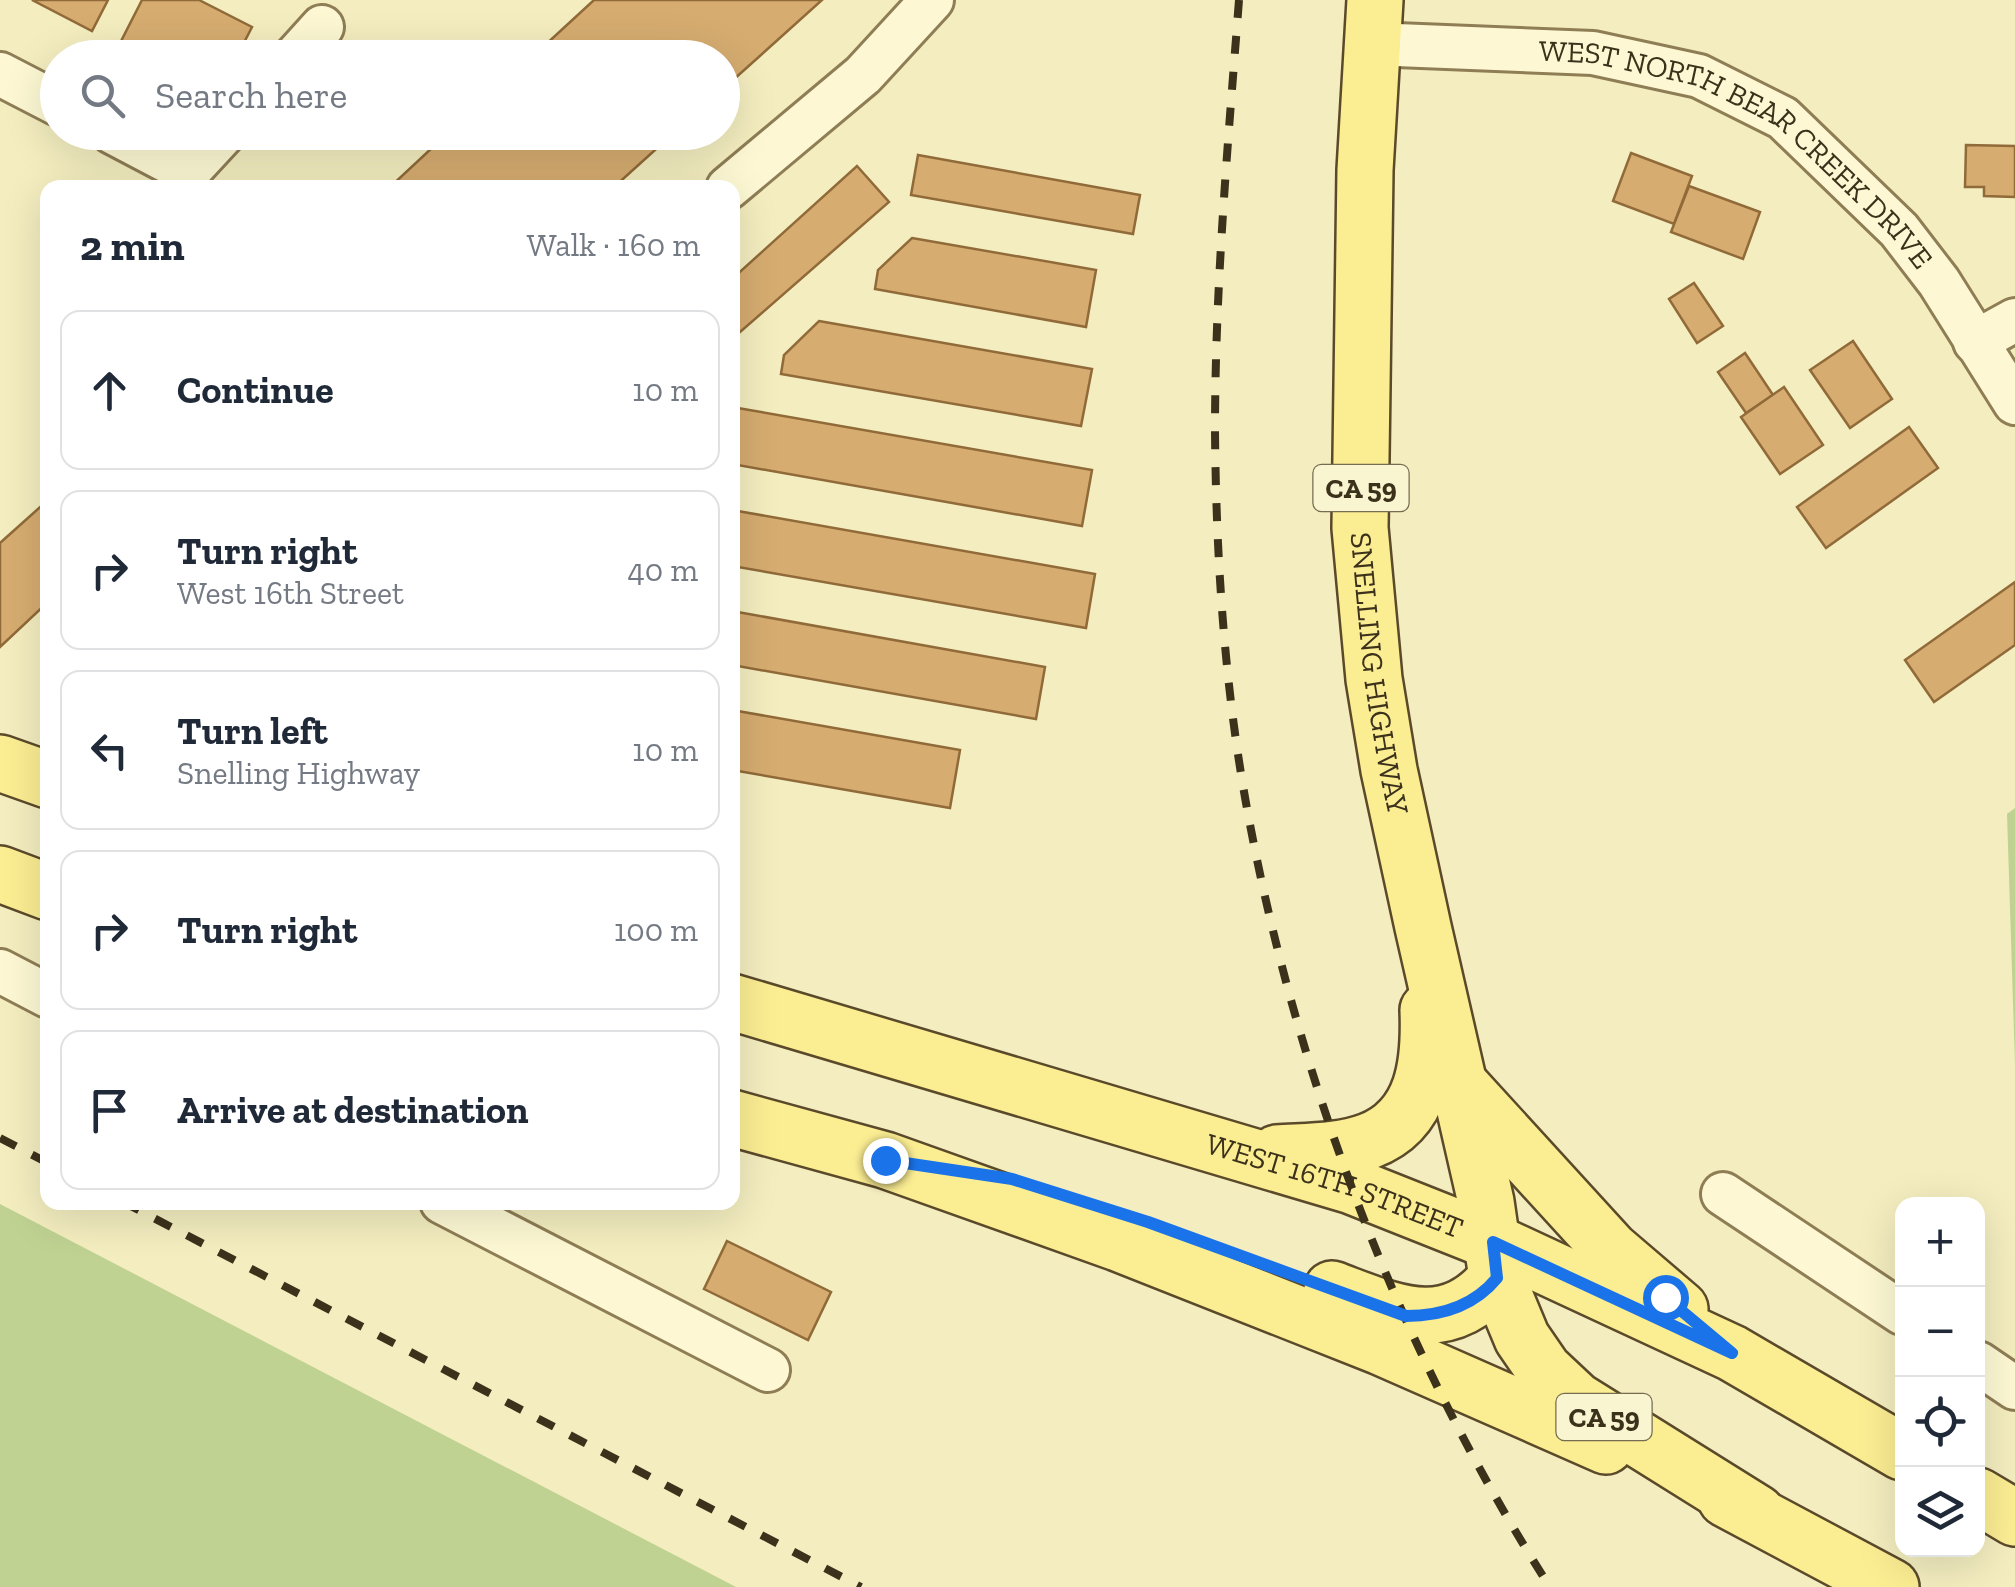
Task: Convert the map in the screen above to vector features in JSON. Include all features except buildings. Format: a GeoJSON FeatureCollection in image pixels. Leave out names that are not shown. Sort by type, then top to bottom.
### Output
{"type":"FeatureCollection","features":[{"type":"Feature","properties":{"kind":"main road","name":"SNELLING HIGHWAY"},"geometry":{"type":"LineString","coordinates":[[1374,22],[1364,188],[1360,528],[1374,679],[1389,770],[1462,1086],[1495,1260]]}},
{"type":"Feature","properties":{"kind":"main road"},"geometry":{"type":"LineString","coordinates":[[0,763],[40,777]]}},
{"type":"Feature","properties":{"kind":"main road"},"geometry":{"type":"LineString","coordinates":[[0,874],[40,889]]}},
{"type":"Feature","properties":{"kind":"main road"},"geometry":{"type":"LineString","coordinates":[[1255,1154],[1340,1148],[1370,1141],[1390,1129],[1416,1100],[1427,1073],[1430,1042],[1423,927]]}},
{"type":"Feature","properties":{"kind":"main road","name":"WEST 16TH STREET"},"geometry":{"type":"LineString","coordinates":[[740,1004],[1255,1154],[1352,1186],[1495,1260],[1732,1353],[1895,1448]]}},
{"type":"Feature","properties":{"kind":"main road","name":"CA 59"},"geometry":{"type":"LineString","coordinates":[[1462,1086],[1611,1250],[1732,1353]]}},
{"type":"Feature","properties":{"kind":"main road"},"geometry":{"type":"LineString","coordinates":[[740,1120],[885,1160],[1118,1244],[1381,1347],[1757,1513]]}},
{"type":"Feature","properties":{"kind":"main road"},"geometry":{"type":"LineString","coordinates":[[885,1160],[1012,1179],[1148,1222],[1406,1316],[1434,1316],[1482,1296],[1495,1260]]}},
{"type":"Feature","properties":{"kind":"main road","name":"CA 59"},"geometry":{"type":"LineString","coordinates":[[1495,1260],[1522,1338],[1544,1370],[1576,1400],[1757,1513],[1891,1587]]}},
{"type":"Feature","properties":{"kind":"main road"},"geometry":{"type":"LineString","coordinates":[[1985,1500],[2015,1518]]}},
{"type":"Feature","properties":{"kind":"street"},"geometry":{"type":"LineString","coordinates":[[737,180],[862,75],[932,0]]}},
{"type":"Feature","properties":{"kind":"street","name":"WEST NORTH BEAR CREEK DRIVE"},"geometry":{"type":"LineString","coordinates":[[1374,22],[1593,53],[1699,76],[1783,118],[1898,230],[1929,269],[2015,403]]}},
{"type":"Feature","properties":{"kind":"street"},"geometry":{"type":"LineString","coordinates":[[0,74],[40,95]]}},
{"type":"Feature","properties":{"kind":"street"},"geometry":{"type":"LineString","coordinates":[[146,150],[188,172],[208,150]]}},
{"type":"Feature","properties":{"kind":"street"},"geometry":{"type":"LineString","coordinates":[[1975,342],[2015,320]]}},
{"type":"Feature","properties":{"kind":"street"},"geometry":{"type":"LineString","coordinates":[[0,971],[40,992]]}},
{"type":"Feature","properties":{"kind":"street"},"geometry":{"type":"LineString","coordinates":[[1724,1194],[1895,1308]]}},
{"type":"Feature","properties":{"kind":"street"},"geometry":{"type":"LineString","coordinates":[[458,1210],[768,1370]]}},
{"type":"Feature","properties":{"kind":"street"},"geometry":{"type":"LineString","coordinates":[[1985,1368],[2015,1388]]}},
{"type":"Feature","properties":{"kind":"green space"},"geometry":{"type":"Polygon","coordinates":[[[2015,808],[2015,1065],[2007,814],[2015,808]]]}},
{"type":"Feature","properties":{"kind":"green space"},"geometry":{"type":"Polygon","coordinates":[[[0,1204],[736,1587],[0,1587],[0,1204]]]}},
{"type":"Feature","properties":{"kind":"railway"},"geometry":{"type":"LineString","coordinates":[[1239,0],[1220,269],[1215,431],[1223,617],[1246,803],[1293,1007],[1360,1210],[1446,1404],[1550,1587]]}},
{"type":"Feature","properties":{"kind":"railway"},"geometry":{"type":"LineString","coordinates":[[0,1138],[40,1159]]}},
{"type":"Feature","properties":{"kind":"railway"},"geometry":{"type":"LineString","coordinates":[[138,1210],[861,1587]]}},
{"type":"Feature","properties":{"kind":"route"},"geometry":{"type":"LineString","coordinates":[[885,1160],[1012,1179],[1148,1222],[1406,1316],[1434,1316],[1482,1296],[1497,1278],[1493,1242],[1732,1353],[1665,1297]]}}]}
